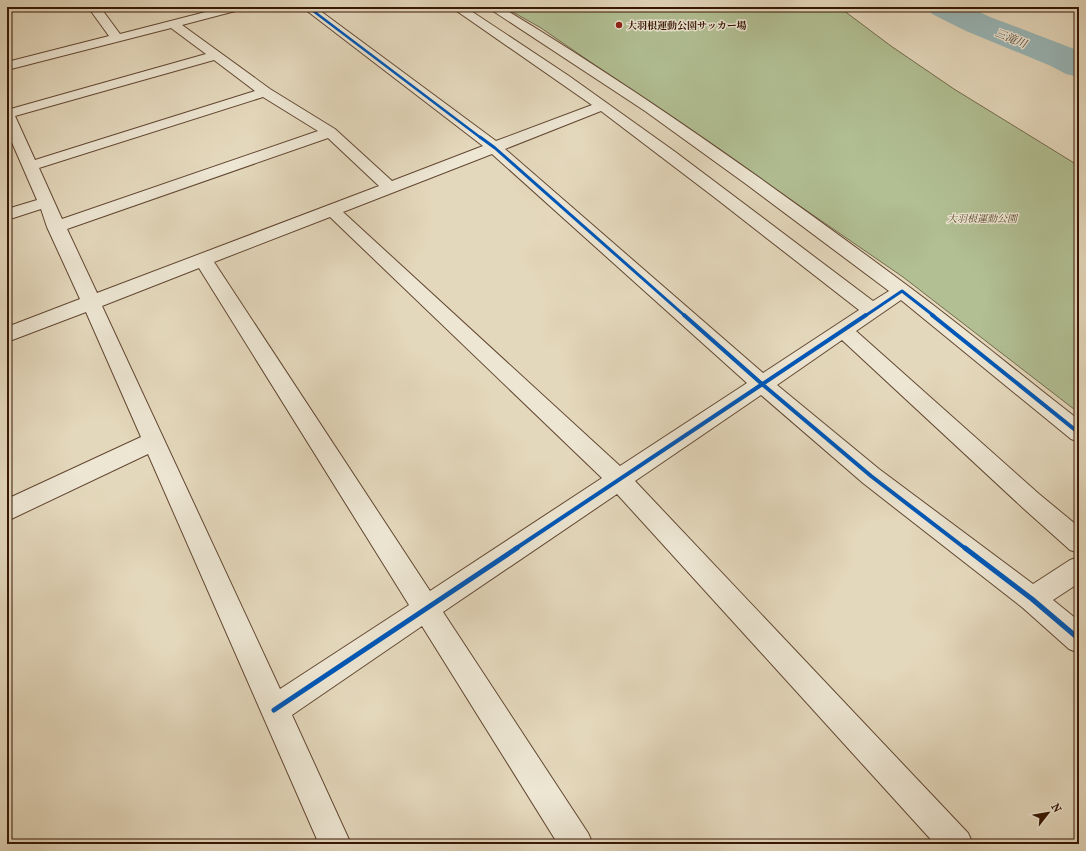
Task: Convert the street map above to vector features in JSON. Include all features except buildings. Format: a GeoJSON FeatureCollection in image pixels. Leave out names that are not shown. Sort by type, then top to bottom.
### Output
{"type":"FeatureCollection","features":[{"type":"Feature","properties":{"kind":"street"},"geometry":{"type":"LineString","coordinates":[[7,10],[19,7]]}},
{"type":"Feature","properties":{"kind":"street"},"geometry":{"type":"LineString","coordinates":[[94,7],[117,38]]}},
{"type":"Feature","properties":{"kind":"street"},"geometry":{"type":"LineString","coordinates":[[7,66],[239,7]]}},
{"type":"Feature","properties":{"kind":"street"},"geometry":{"type":"LineString","coordinates":[[308,7],[495,148],[762,384],[871,476],[1032,599],[1079,639]]}},
{"type":"Feature","properties":{"kind":"street"},"geometry":{"type":"LineString","coordinates":[[457,7],[498,33],[602,106],[873,312]]}},
{"type":"Feature","properties":{"kind":"street"},"geometry":{"type":"LineString","coordinates":[[493,7],[530,29],[631,96],[760,187],[902,291],[1079,433]]}},
{"type":"Feature","properties":{"kind":"street"},"geometry":{"type":"LineString","coordinates":[[173,24],[265,92],[330,132],[390,188]]}},
{"type":"Feature","properties":{"kind":"street"},"geometry":{"type":"LineString","coordinates":[[215,56],[7,115],[56,226],[155,441],[335,844]]}},
{"type":"Feature","properties":{"kind":"street"},"geometry":{"type":"LineString","coordinates":[[30,166],[265,92]]}},
{"type":"Feature","properties":{"kind":"street"},"geometry":{"type":"LineString","coordinates":[[7,336],[602,106]]}},
{"type":"Feature","properties":{"kind":"street"},"geometry":{"type":"LineString","coordinates":[[56,226],[330,132]]}},
{"type":"Feature","properties":{"kind":"street"},"geometry":{"type":"LineString","coordinates":[[7,215],[46,202]]}},
{"type":"Feature","properties":{"kind":"street"},"geometry":{"type":"LineString","coordinates":[[333,210],[619,480],[957,844]]}},
{"type":"Feature","properties":{"kind":"street"},"geometry":{"type":"LineString","coordinates":[[203,260],[577,844]]}},
{"type":"Feature","properties":{"kind":"street"},"geometry":{"type":"LineString","coordinates":[[274,710],[843,330],[873,312],[902,291]]}},
{"type":"Feature","properties":{"kind":"street"},"geometry":{"type":"LineString","coordinates":[[843,330],[1031,501],[1079,542]]}},
{"type":"Feature","properties":{"kind":"street"},"geometry":{"type":"LineString","coordinates":[[7,510],[155,441]]}},
{"type":"Feature","properties":{"kind":"street"},"geometry":{"type":"LineString","coordinates":[[1032,599],[1079,569]]}},
{"type":"Feature","properties":{"kind":"green space","name":"大羽根運動公園"},"geometry":{"type":"Polygon","coordinates":[[[504,7],[839,7],[891,46],[954,89],[1079,166],[1079,413],[903,277],[541,28],[504,7]]]}},
{"type":"Feature","properties":{"kind":"waterway","name":"三滝川"},"geometry":{"type":"LineString","coordinates":[[943,7],[978,24],[1064,58],[1079,66]]}},
{"type":"Feature","properties":{"kind":"cycle path"},"geometry":{"type":"LineString","coordinates":[[308,7],[495,148],[762,384],[871,476],[1032,599],[1079,639]]}},
{"type":"Feature","properties":{"kind":"cycle path"},"geometry":{"type":"LineString","coordinates":[[274,710],[902,291],[1079,433]]}},
{"type":"Feature","properties":{"kind":"place","name":"大羽根運動公園サッカー場"},"geometry":{"type":"Point","coordinates":[619,25]}}]}
